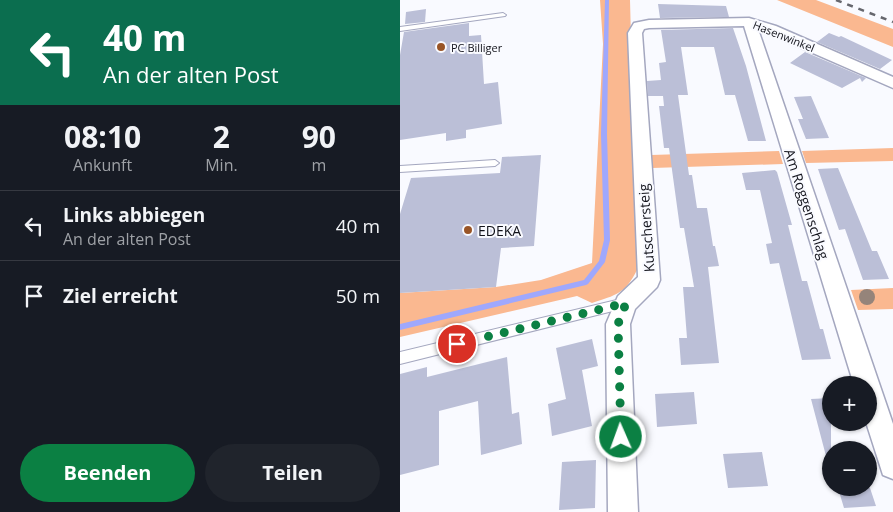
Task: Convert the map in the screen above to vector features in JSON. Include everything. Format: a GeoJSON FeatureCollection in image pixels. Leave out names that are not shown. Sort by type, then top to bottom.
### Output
{"type":"FeatureCollection","features":[{"type":"Feature","properties":{"kind":"street","name":"Hasenwinkel"},"geometry":{"type":"LineString","coordinates":[[639,26],[649,24],[749,22],[771,29],[893,83]]}},
{"type":"Feature","properties":{"kind":"street","name":"Am Roggenschlag"},"geometry":{"type":"LineString","coordinates":[[749,22],[863,376]]}},
{"type":"Feature","properties":{"kind":"street","name":"Kutschersteig"},"geometry":{"type":"LineString","coordinates":[[623,512],[618,324],[626,303],[649,280],[634,33],[639,26]]}},
{"type":"Feature","properties":{"kind":"street"},"geometry":{"type":"LineString","coordinates":[[877,416],[893,465]]}},
{"type":"Feature","properties":{"kind":"lane"},"geometry":{"type":"LineString","coordinates":[[400,29],[503,15]]}},
{"type":"Feature","properties":{"kind":"lane"},"geometry":{"type":"LineString","coordinates":[[400,169],[496,163]]}},
{"type":"Feature","properties":{"kind":"lane"},"geometry":{"type":"LineString","coordinates":[[400,358],[626,303]]}},
{"type":"Feature","properties":{"kind":"shaded area"},"geometry":{"type":"Polygon","coordinates":[[[600,0],[630,0],[637,270],[633,278],[624,289],[592,303],[577,296],[400,337],[400,293],[496,287],[541,280],[592,263],[603,44],[600,0]]]}},
{"type":"Feature","properties":{"kind":"shaded area"},"geometry":{"type":"Polygon","coordinates":[[[777,0],[816,0],[893,29],[893,47],[777,0]]]}},
{"type":"Feature","properties":{"kind":"shaded area"},"geometry":{"type":"Polygon","coordinates":[[[893,148],[893,161],[806,163],[802,151],[893,148]]]}},
{"type":"Feature","properties":{"kind":"shaded area"},"geometry":{"type":"Polygon","coordinates":[[[779,151],[783,164],[652,168],[651,155],[779,151]]]}},
{"type":"Feature","properties":{"kind":"shaded area"},"geometry":{"type":"Polygon","coordinates":[[[893,288],[893,309],[858,310],[851,290],[893,288]]]}},
{"type":"Feature","properties":{"kind":"building"},"geometry":{"type":"Polygon","coordinates":[[[658,4],[726,6],[729,17],[660,18],[658,4]]]}},
{"type":"Feature","properties":{"kind":"building"},"geometry":{"type":"Polygon","coordinates":[[[426,9],[425,22],[405,24],[406,12],[426,9]]]}},
{"type":"Feature","properties":{"kind":"building"},"geometry":{"type":"Polygon","coordinates":[[[469,23],[469,36],[481,35],[484,84],[498,82],[502,124],[466,130],[466,138],[446,141],[446,133],[400,140],[400,55],[404,32],[469,23]]]}},
{"type":"Feature","properties":{"kind":"building"},"geometry":{"type":"Polygon","coordinates":[[[733,28],[746,66],[766,141],[748,141],[735,95],[725,95],[714,47],[681,47],[688,95],[678,95],[689,175],[692,175],[697,208],[707,208],[713,246],[715,246],[719,266],[708,267],[719,363],[681,365],[679,338],[687,338],[683,287],[694,287],[684,228],[680,228],[669,148],[664,148],[659,106],[664,106],[663,96],[648,96],[647,81],[661,80],[659,63],[666,62],[661,30],[733,28]]]}},
{"type":"Feature","properties":{"kind":"building"},"geometry":{"type":"Polygon","coordinates":[[[829,33],[841,36],[892,60],[880,69],[817,42],[829,33]]]}},
{"type":"Feature","properties":{"kind":"building"},"geometry":{"type":"Polygon","coordinates":[[[805,52],[866,78],[862,82],[860,78],[842,88],[790,63],[805,52]]]}},
{"type":"Feature","properties":{"kind":"building"},"geometry":{"type":"Polygon","coordinates":[[[811,96],[829,138],[806,139],[798,119],[803,119],[794,97],[811,96]]]}},
{"type":"Feature","properties":{"kind":"building","name":"EDEKA"},"geometry":{"type":"Polygon","coordinates":[[[541,155],[534,246],[501,248],[496,287],[400,293],[400,214],[411,178],[500,173],[502,157],[541,155]]]}},
{"type":"Feature","properties":{"kind":"building"},"geometry":{"type":"Polygon","coordinates":[[[838,168],[872,251],[877,251],[889,279],[863,280],[845,229],[839,230],[818,169],[838,168]]]}},
{"type":"Feature","properties":{"kind":"building"},"geometry":{"type":"Polygon","coordinates":[[[775,170],[792,225],[788,225],[802,281],[807,281],[820,329],[823,329],[831,359],[802,360],[779,263],[770,264],[766,244],[772,243],[760,190],[746,190],[742,173],[775,170]]]}},
{"type":"Feature","properties":{"kind":"building"},"geometry":{"type":"Polygon","coordinates":[[[592,339],[598,366],[582,370],[592,426],[552,436],[548,404],[566,399],[556,348],[592,339]]]}},
{"type":"Feature","properties":{"kind":"building"},"geometry":{"type":"Polygon","coordinates":[[[507,357],[512,414],[519,412],[522,444],[481,455],[478,401],[439,411],[439,465],[400,475],[400,374],[427,367],[427,377],[507,357]]]}},
{"type":"Feature","properties":{"kind":"building"},"geometry":{"type":"Polygon","coordinates":[[[694,392],[697,424],[657,427],[655,394],[694,392]]]}},
{"type":"Feature","properties":{"kind":"building"},"geometry":{"type":"Polygon","coordinates":[[[822,398],[822,431],[831,431],[831,441],[822,441],[811,399],[822,398]]]}},
{"type":"Feature","properties":{"kind":"building"},"geometry":{"type":"Polygon","coordinates":[[[762,452],[768,486],[728,488],[723,454],[762,452]]]}},
{"type":"Feature","properties":{"kind":"building"},"geometry":{"type":"Polygon","coordinates":[[[596,460],[595,508],[559,510],[562,462],[596,460]]]}},
{"type":"Feature","properties":{"kind":"building"},"geometry":{"type":"Polygon","coordinates":[[[840,496],[873,496],[876,506],[844,508],[840,496]]]}},
{"type":"Feature","properties":{"kind":"waterway"},"geometry":{"type":"LineString","coordinates":[[400,327],[586,282],[602,262],[607,240],[604,134],[607,0]]}},
{"type":"Feature","properties":{"kind":"railway"},"geometry":{"type":"LineString","coordinates":[[836,0],[893,22]]}},
{"type":"Feature","properties":{"kind":"place","name":"PC Billiger"},"geometry":{"type":"Point","coordinates":[441,47]}},
{"type":"Feature","properties":{"kind":"place","name":"EDEKA"},"geometry":{"type":"Point","coordinates":[468,230]}},
{"type":"Feature","properties":{"kind":"route"},"geometry":{"type":"LineString","coordinates":[[457,344],[626,303],[618,324],[621,437]]}}]}
